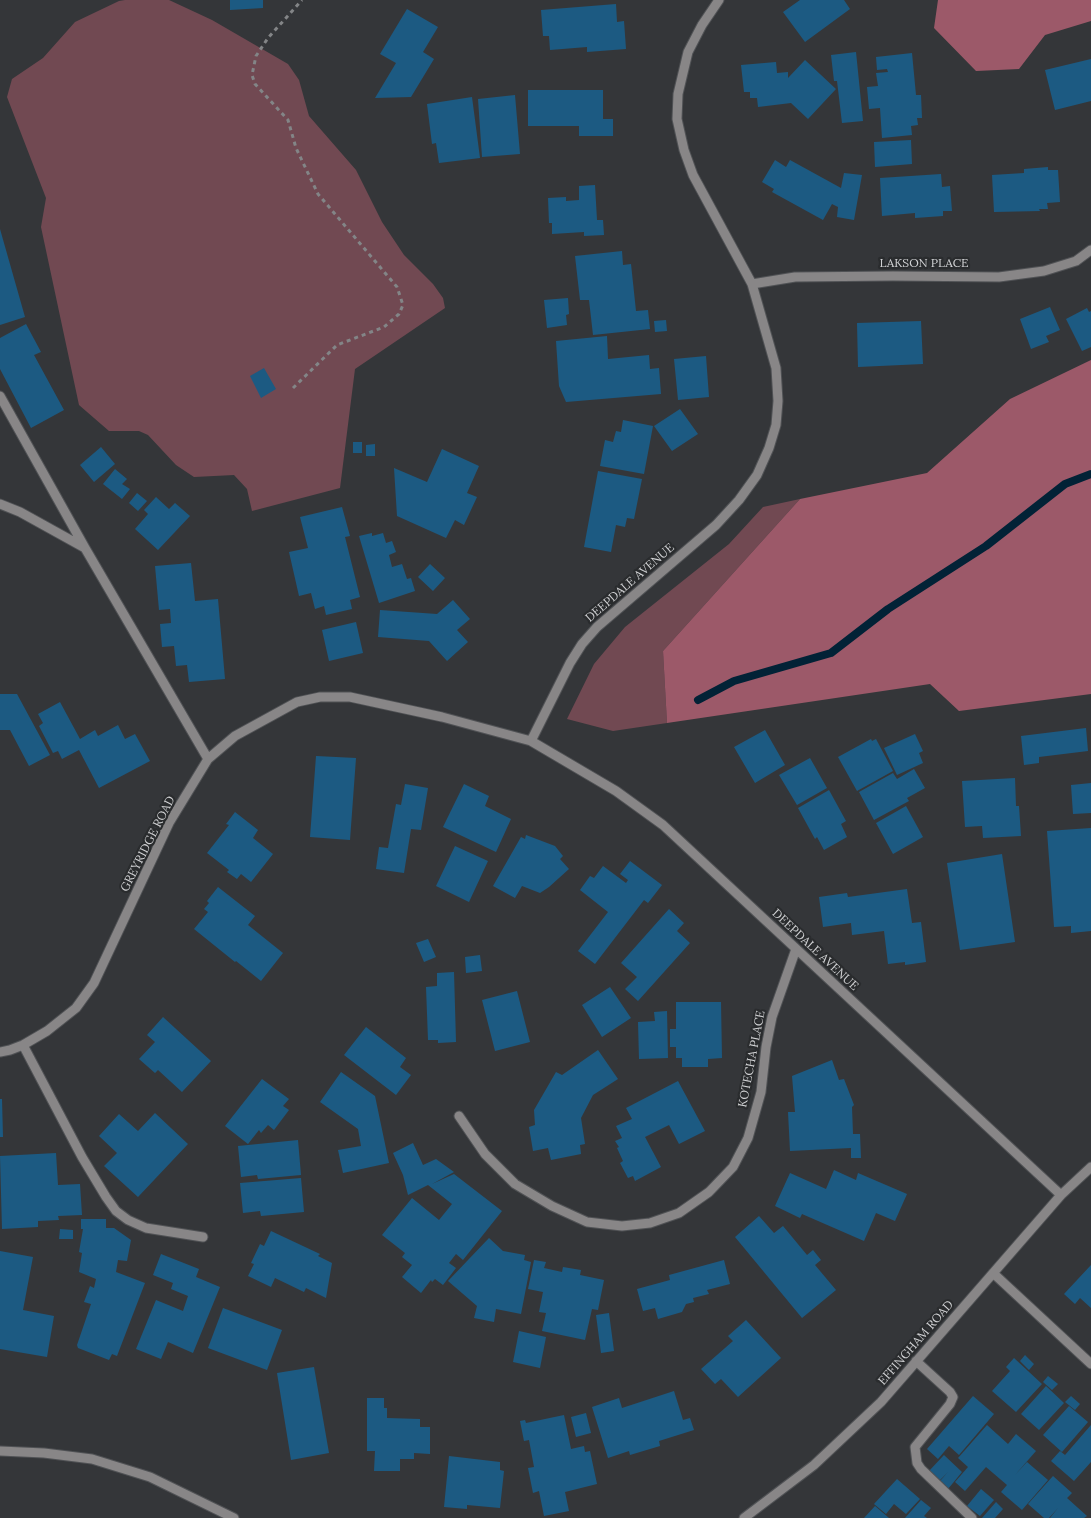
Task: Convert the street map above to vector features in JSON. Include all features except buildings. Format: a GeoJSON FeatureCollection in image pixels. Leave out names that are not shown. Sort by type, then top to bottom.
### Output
{"type":"FeatureCollection","features":[{"type":"Feature","properties":{"kind":"street","name":"DEEPDALE AVENUE"},"geometry":{"type":"LineString","coordinates":[[719,0],[702,25],[688,52],[678,94],[677,119],[684,150],[693,175],[752,284],[776,368],[778,401],[776,425],[769,448],[757,475],[739,500],[716,525],[597,627],[582,644],[570,663],[531,741],[616,791],[663,825],[1061,1195]]}},
{"type":"Feature","properties":{"kind":"street","name":"LAKSON PLACE"},"geometry":{"type":"LineString","coordinates":[[752,284],[795,277],[999,277],[1044,271],[1076,261],[1091,250]]}},
{"type":"Feature","properties":{"kind":"street"},"geometry":{"type":"LineString","coordinates":[[0,396],[85,548],[208,759]]}},
{"type":"Feature","properties":{"kind":"street"},"geometry":{"type":"LineString","coordinates":[[0,504],[20,512],[85,548]]}},
{"type":"Feature","properties":{"kind":"street","name":"GREYRIDGE ROAD"},"geometry":{"type":"LineString","coordinates":[[0,1052],[23,1045],[46,1031],[76,1008],[94,983],[169,823],[208,759],[234,736],[297,702],[320,697],[350,698],[392,706],[531,741]]}},
{"type":"Feature","properties":{"kind":"street","name":"KOTECHA PLACE"},"geometry":{"type":"LineString","coordinates":[[459,1116],[485,1154],[515,1184],[552,1206],[587,1222],[622,1226],[650,1223],[679,1213],[709,1192],[733,1167],[748,1138],[761,1092],[772,1016],[796,949]]}},
{"type":"Feature","properties":{"kind":"street"},"geometry":{"type":"LineString","coordinates":[[23,1045],[82,1157],[116,1211],[128,1220],[146,1228],[203,1237]]}},
{"type":"Feature","properties":{"kind":"street","name":"EFFINGHAM ROAD"},"geometry":{"type":"LineString","coordinates":[[744,1518],[814,1465],[881,1402],[1061,1195],[1091,1168]]}},
{"type":"Feature","properties":{"kind":"street"},"geometry":{"type":"LineString","coordinates":[[993,1273],[1091,1364]]}},
{"type":"Feature","properties":{"kind":"street"},"geometry":{"type":"LineString","coordinates":[[916,1361],[953,1396],[950,1404],[915,1447],[917,1463],[972,1518]]}},
{"type":"Feature","properties":{"kind":"street"},"geometry":{"type":"LineString","coordinates":[[0,1451],[44,1453],[92,1459],[150,1477],[234,1518]]}},
{"type":"Feature","properties":{"kind":"path"},"geometry":{"type":"LineString","coordinates":[[293,388],[337,345],[384,327],[399,314],[403,304],[397,287],[318,194],[296,148],[288,120],[255,84],[252,74],[256,56],[268,38],[302,0]]}},
{"type":"Feature","properties":{"kind":"shaded area"},"geometry":{"type":"Polygon","coordinates":[[[169,0],[212,20],[288,64],[299,80],[309,116],[356,170],[382,222],[404,255],[433,284],[443,298],[445,308],[355,369],[340,488],[252,511],[247,489],[234,475],[194,477],[176,465],[148,435],[139,431],[109,431],[79,405],[41,227],[46,198],[7,97],[12,79],[43,58],[75,22],[119,1],[169,0]]]}},
{"type":"Feature","properties":{"kind":"shaded area"},"geometry":{"type":"Polygon","coordinates":[[[938,0],[1091,0],[1091,21],[1045,35],[1019,69],[976,71],[934,28],[938,0]]]}},
{"type":"Feature","properties":{"kind":"shaded area"},"geometry":{"type":"Polygon","coordinates":[[[1091,360],[1091,694],[959,711],[930,684],[667,723],[663,651],[800,499],[927,473],[1010,399],[1091,360]]]}},
{"type":"Feature","properties":{"kind":"shaded area"},"geometry":{"type":"Polygon","coordinates":[[[800,499],[663,651],[667,723],[613,731],[567,719],[594,664],[625,627],[729,544],[763,507],[800,499]]]}},
{"type":"Feature","properties":{"kind":"waterway"},"geometry":{"type":"LineString","coordinates":[[698,700],[734,681],[831,653],[888,609],[986,546],[1065,484],[1091,474]]}}]}
